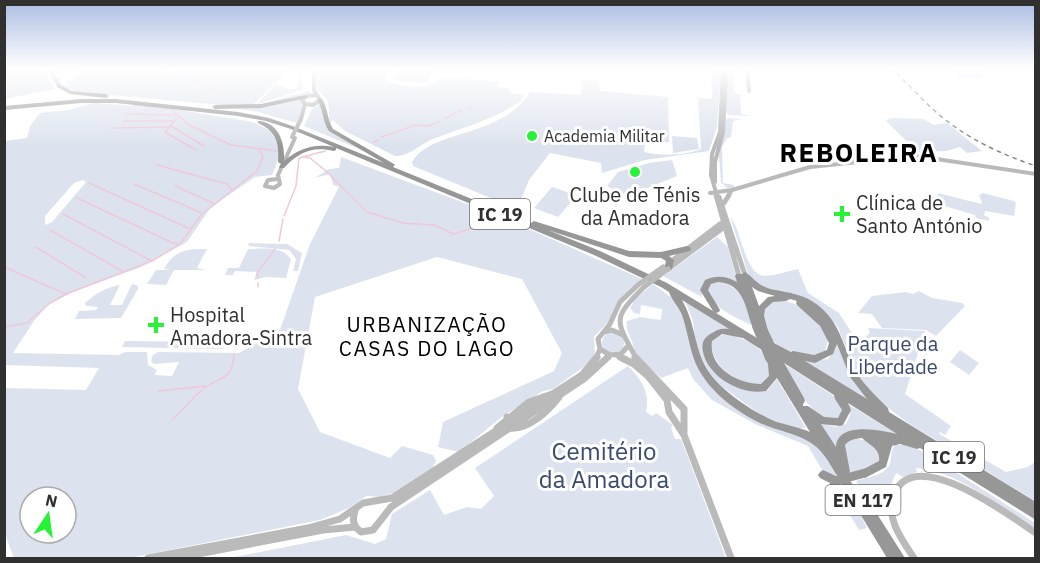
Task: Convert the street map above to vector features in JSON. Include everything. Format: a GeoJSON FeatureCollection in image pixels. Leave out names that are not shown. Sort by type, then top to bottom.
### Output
{"type":"FeatureCollection","features":[{"type":"Feature","properties":{"kind":"highway"},"geometry":{"type":"LineString","coordinates":[[86,94],[118,98]]}},
{"type":"Feature","properties":{"kind":"highway"},"geometry":{"type":"LineString","coordinates":[[317,95],[326,107],[325,119],[331,130],[392,165]]}},
{"type":"Feature","properties":{"kind":"highway"},"geometry":{"type":"LineString","coordinates":[[201,108],[261,106],[308,96]]}},
{"type":"Feature","properties":{"kind":"highway","name":"IC 19"},"geometry":{"type":"LineString","coordinates":[[5,107],[83,98],[118,98],[269,117],[642,268],[785,352],[1035,508]]}},
{"type":"Feature","properties":{"kind":"highway","name":"IC 19"},"geometry":{"type":"LineString","coordinates":[[5,107],[96,100],[201,108],[267,119],[366,158],[597,253],[664,285],[1035,515]]}},
{"type":"Feature","properties":{"kind":"highway"},"geometry":{"type":"LineString","coordinates":[[201,108],[268,125],[281,139],[282,164]]}},
{"type":"Feature","properties":{"kind":"highway"},"geometry":{"type":"LineString","coordinates":[[282,164],[295,154],[317,147],[366,158]]}},
{"type":"Feature","properties":{"kind":"highway"},"geometry":{"type":"LineString","coordinates":[[534,223],[577,235],[621,252],[650,256],[687,249]]}},
{"type":"Feature","properties":{"kind":"highway"},"geometry":{"type":"LineString","coordinates":[[661,255],[667,266]]}},
{"type":"Feature","properties":{"kind":"highway"},"geometry":{"type":"LineString","coordinates":[[742,275],[755,288],[797,297],[815,306],[838,334],[856,378],[868,394],[895,421]]}},
{"type":"Feature","properties":{"kind":"highway","name":"EN 117"},"geometry":{"type":"LineString","coordinates":[[742,275],[744,292],[756,326],[824,448],[893,558]]}},
{"type":"Feature","properties":{"kind":"highway","name":"EN 117"},"geometry":{"type":"LineString","coordinates":[[742,275],[774,359],[900,558]]}},
{"type":"Feature","properties":{"kind":"highway"},"geometry":{"type":"LineString","coordinates":[[716,310],[704,290],[708,282],[716,279],[729,281],[744,292]]}},
{"type":"Feature","properties":{"kind":"highway"},"geometry":{"type":"LineString","coordinates":[[664,285],[680,301],[687,315],[696,357],[704,372],[716,386],[768,423],[807,434],[824,448]]}},
{"type":"Feature","properties":{"kind":"highway"},"geometry":{"type":"LineString","coordinates":[[764,331],[760,316],[761,308],[771,300],[786,298],[802,304],[814,314],[832,338],[831,350],[820,358],[807,358],[785,352]]}},
{"type":"Feature","properties":{"kind":"highway"},"geometry":{"type":"LineString","coordinates":[[757,341],[735,333],[721,331],[710,336],[706,348],[711,360],[723,374],[737,384],[749,388],[763,388],[771,382],[774,359]]}},
{"type":"Feature","properties":{"kind":"highway"},"geometry":{"type":"LineString","coordinates":[[806,409],[823,422],[834,423],[843,420],[847,410],[844,402],[831,388]]}},
{"type":"Feature","properties":{"kind":"highway"},"geometry":{"type":"LineString","coordinates":[[845,472],[840,444],[848,436],[862,434],[900,440],[937,454]]}},
{"type":"Feature","properties":{"kind":"highway"},"geometry":{"type":"LineString","coordinates":[[862,434],[879,445],[885,460]]}},
{"type":"Feature","properties":{"kind":"highway"},"geometry":{"type":"LineString","coordinates":[[823,475],[834,486],[879,468],[885,460],[888,443],[900,440]]}},
{"type":"Feature","properties":{"kind":"street"},"geometry":{"type":"LineString","coordinates":[[723,94],[712,176],[724,224],[742,275]]}},
{"type":"Feature","properties":{"kind":"street"},"geometry":{"type":"LineString","coordinates":[[275,179],[317,95],[308,96],[302,101],[305,104],[303,119]]}},
{"type":"Feature","properties":{"kind":"street"},"geometry":{"type":"LineString","coordinates":[[305,104],[313,105]]}},
{"type":"Feature","properties":{"kind":"street"},"geometry":{"type":"LineString","coordinates":[[716,191],[732,190],[810,167],[914,156],[1035,174]]}},
{"type":"Feature","properties":{"kind":"street"},"geometry":{"type":"LineString","coordinates":[[724,236],[724,203],[732,190]]}},
{"type":"Feature","properties":{"kind":"street"},"geometry":{"type":"LineString","coordinates":[[716,191],[724,203]]}},
{"type":"Feature","properties":{"kind":"street"},"geometry":{"type":"LineString","coordinates":[[148,558],[308,528],[340,519],[363,503],[375,503],[404,492],[493,434],[541,395],[553,393],[582,375],[596,361],[600,349],[598,339],[620,302],[687,249],[715,233],[724,224]]}},
{"type":"Feature","properties":{"kind":"street"},"geometry":{"type":"LineString","coordinates":[[667,266],[724,224]]}},
{"type":"Feature","properties":{"kind":"street"},"geometry":{"type":"LineString","coordinates":[[715,233],[731,242]]}},
{"type":"Feature","properties":{"kind":"street"},"geometry":{"type":"LineString","coordinates":[[642,286],[627,302],[621,313],[620,325],[637,361],[684,409],[684,435]]}},
{"type":"Feature","properties":{"kind":"street"},"geometry":{"type":"LineString","coordinates":[[604,332],[617,331],[625,336]]}},
{"type":"Feature","properties":{"kind":"street"},"geometry":{"type":"LineString","coordinates":[[356,510],[353,519],[355,527],[361,532],[370,532],[379,525],[396,503],[508,423],[561,394],[613,355],[624,352],[628,346]]}},
{"type":"Feature","properties":{"kind":"street"},"geometry":{"type":"LineString","coordinates":[[600,349],[634,364],[664,394],[670,414],[684,435],[731,558]]}},
{"type":"Feature","properties":{"kind":"street"},"geometry":{"type":"LineString","coordinates":[[669,408],[677,404]]}},
{"type":"Feature","properties":{"kind":"street"},"geometry":{"type":"LineString","coordinates":[[674,417],[683,416]]}},
{"type":"Feature","properties":{"kind":"street"},"geometry":{"type":"LineString","coordinates":[[914,558],[894,525],[892,504],[899,485],[918,476],[931,475],[957,484],[1035,533]]}},
{"type":"Feature","properties":{"kind":"street"},"geometry":{"type":"LineString","coordinates":[[375,503],[382,508],[383,517]]}},
{"type":"Feature","properties":{"kind":"street"},"geometry":{"type":"LineString","coordinates":[[177,558],[323,530],[355,527]]}},
{"type":"Feature","properties":{"kind":"green space"},"geometry":{"type":"Polygon","coordinates":[[[5,94],[29,94],[5,99],[5,94]]]}},
{"type":"Feature","properties":{"kind":"green space"},"geometry":{"type":"Polygon","coordinates":[[[102,94],[264,94],[253,105],[222,105],[102,94]]]}},
{"type":"Feature","properties":{"kind":"green space"},"geometry":{"type":"Polygon","coordinates":[[[266,94],[288,94],[257,104],[266,94]]]}},
{"type":"Feature","properties":{"kind":"green space"},"geometry":{"type":"Polygon","coordinates":[[[296,94],[308,94],[301,98],[303,109],[297,123],[258,112],[227,107],[258,105],[296,94]]]}},
{"type":"Feature","properties":{"kind":"green space"},"geometry":{"type":"Polygon","coordinates":[[[322,94],[523,95],[522,100],[501,113],[428,141],[400,156],[395,156],[345,131],[333,120],[330,123],[328,101],[322,94]]]}},
{"type":"Feature","properties":{"kind":"green space"},"geometry":{"type":"Polygon","coordinates":[[[528,94],[637,94],[668,97],[669,142],[645,143],[644,152],[673,155],[687,153],[701,149],[698,98],[712,99],[712,94],[719,94],[717,127],[709,151],[645,160],[602,173],[601,163],[550,153],[529,180],[517,209],[413,166],[412,162],[421,151],[434,144],[503,118],[518,107],[528,94]]]}},
{"type":"Feature","properties":{"kind":"green space"},"geometry":{"type":"Polygon","coordinates":[[[726,94],[738,94],[740,95],[741,114],[752,116],[729,115],[725,112],[726,94]]]}},
{"type":"Feature","properties":{"kind":"green space"},"geometry":{"type":"Polygon","coordinates":[[[93,103],[174,109],[253,122],[274,133],[278,159],[272,175],[255,177],[209,210],[187,242],[141,267],[73,292],[48,305],[34,321],[13,353],[119,355],[125,352],[147,352],[148,365],[157,370],[154,375],[172,376],[179,362],[154,364],[151,361],[153,355],[158,352],[239,353],[280,330],[310,244],[339,187],[333,185],[330,174],[315,178],[329,169],[339,168],[341,157],[497,215],[642,279],[618,301],[610,320],[594,337],[593,360],[553,389],[543,391],[503,416],[459,452],[438,447],[443,422],[554,371],[562,353],[522,279],[437,257],[315,297],[298,389],[320,432],[390,458],[402,446],[433,455],[436,461],[432,469],[393,493],[380,497],[366,496],[349,508],[320,520],[129,558],[14,558],[5,534],[5,388],[86,390],[99,368],[5,365],[5,141],[27,138],[30,126],[40,113],[68,110],[93,103]],[[83,180],[74,183],[45,216],[45,225],[52,222],[86,182],[83,180]]]}},
{"type":"Feature","properties":{"kind":"green space"},"geometry":{"type":"Polygon","coordinates":[[[321,103],[324,107],[327,125],[332,131],[369,153],[304,126],[312,109],[321,103]]]}},
{"type":"Feature","properties":{"kind":"green space"},"geometry":{"type":"Polygon","coordinates":[[[728,118],[741,119],[733,121],[731,137],[727,138],[722,147],[723,183],[734,185],[734,188],[727,188],[721,182],[719,156],[725,120],[728,118]]]}},
{"type":"Feature","properties":{"kind":"green space"},"geometry":{"type":"Polygon","coordinates":[[[890,118],[924,119],[934,125],[947,123],[982,151],[967,153],[960,147],[946,151],[918,152],[886,121],[890,118]]]}},
{"type":"Feature","properties":{"kind":"green space"},"geometry":{"type":"Polygon","coordinates":[[[672,136],[697,138],[699,149],[673,153],[672,136]]]}},
{"type":"Feature","properties":{"kind":"green space"},"geometry":{"type":"Polygon","coordinates":[[[672,160],[677,176],[630,195],[621,194],[607,186],[618,172],[649,163],[672,160]]]}},
{"type":"Feature","properties":{"kind":"green space"},"geometry":{"type":"Polygon","coordinates":[[[552,187],[577,195],[558,217],[534,208],[552,187]]]}},
{"type":"Feature","properties":{"kind":"green space"},"geometry":{"type":"Polygon","coordinates":[[[938,193],[981,204],[979,195],[983,193],[1014,201],[1016,203],[1014,216],[985,211],[984,215],[989,218],[989,221],[976,218],[975,215],[931,202],[930,198],[937,200],[938,193]]]}},
{"type":"Feature","properties":{"kind":"green space","name":"Parque da Liberdade"},"geometry":{"type":"Polygon","coordinates":[[[730,216],[750,265],[755,271],[760,275],[768,276],[798,269],[808,293],[839,313],[866,355],[860,341],[870,333],[868,328],[925,331],[905,394],[951,426],[945,435],[938,431],[941,435],[1006,472],[1028,467],[1035,462],[1035,501],[908,423],[874,397],[854,370],[838,327],[824,311],[763,288],[749,277],[730,216]]]}},
{"type":"Feature","properties":{"kind":"green space"},"geometry":{"type":"Polygon","coordinates":[[[717,237],[728,247],[738,284],[728,279],[715,278],[702,286],[702,297],[663,276],[717,237]]]}},
{"type":"Feature","properties":{"kind":"green space"},"geometry":{"type":"Polygon","coordinates":[[[248,243],[287,244],[302,253],[298,271],[293,271],[296,259],[289,250],[249,246],[248,243]]]}},
{"type":"Feature","properties":{"kind":"green space"},"geometry":{"type":"Polygon","coordinates":[[[193,249],[207,249],[197,268],[206,270],[174,270],[166,285],[147,284],[156,270],[172,270],[164,269],[177,254],[193,249]]]}},
{"type":"Feature","properties":{"kind":"green space"},"geometry":{"type":"Polygon","coordinates":[[[248,249],[272,249],[287,255],[291,260],[286,278],[266,277],[254,280],[257,272],[235,271],[233,275],[225,275],[228,268],[239,268],[248,249]]]}},
{"type":"Feature","properties":{"kind":"green space"},"geometry":{"type":"Polygon","coordinates":[[[712,283],[727,284],[738,292],[753,326],[725,312],[713,302],[707,288],[712,283]]]}},
{"type":"Feature","properties":{"kind":"green space"},"geometry":{"type":"Polygon","coordinates":[[[132,284],[138,286],[138,289],[121,318],[75,319],[79,311],[96,310],[98,307],[86,306],[85,303],[110,287],[120,285],[110,305],[122,305],[132,284]]]}},
{"type":"Feature","properties":{"kind":"green space"},"geometry":{"type":"Polygon","coordinates":[[[653,284],[680,304],[699,370],[763,423],[812,439],[841,476],[825,475],[808,446],[755,424],[712,400],[693,379],[688,368],[661,378],[634,354],[627,321],[640,317],[661,320],[662,309],[641,305],[640,314],[634,313],[630,308],[636,298],[653,284]]]}},
{"type":"Feature","properties":{"kind":"green space"},"geometry":{"type":"Polygon","coordinates":[[[919,291],[932,298],[962,303],[965,306],[936,336],[926,330],[882,328],[872,314],[858,313],[872,296],[906,292],[913,294],[919,291]]]}},
{"type":"Feature","properties":{"kind":"green space"},"geometry":{"type":"Polygon","coordinates":[[[778,300],[795,304],[814,318],[828,339],[825,352],[812,355],[798,354],[784,349],[770,338],[763,314],[766,306],[778,300]]]}},
{"type":"Feature","properties":{"kind":"green space"},"geometry":{"type":"Polygon","coordinates":[[[685,301],[732,331],[711,333],[705,339],[706,356],[744,390],[767,391],[777,379],[806,428],[796,428],[769,421],[717,383],[704,368],[695,340],[693,321],[685,301]]]}},
{"type":"Feature","properties":{"kind":"green space"},"geometry":{"type":"Polygon","coordinates":[[[613,332],[621,335],[624,343],[621,351],[613,354],[605,351],[602,343],[605,335],[613,332]]]}},
{"type":"Feature","properties":{"kind":"green space"},"geometry":{"type":"Polygon","coordinates":[[[221,335],[225,335],[231,341],[221,349],[122,347],[125,341],[212,342],[221,335]]]}},
{"type":"Feature","properties":{"kind":"green space"},"geometry":{"type":"Polygon","coordinates":[[[722,335],[745,340],[764,354],[770,368],[768,382],[755,387],[732,376],[721,367],[710,344],[713,338],[722,335]]]}},
{"type":"Feature","properties":{"kind":"green space"},"geometry":{"type":"Polygon","coordinates":[[[836,341],[870,402],[804,362],[828,359],[836,348],[836,341]]]}},
{"type":"Feature","properties":{"kind":"green space"},"geometry":{"type":"Polygon","coordinates":[[[960,350],[979,363],[969,375],[950,362],[960,350]]]}},
{"type":"Feature","properties":{"kind":"green space"},"geometry":{"type":"Polygon","coordinates":[[[783,363],[834,396],[843,408],[842,418],[830,421],[814,410],[802,396],[783,363]]]}},
{"type":"Feature","properties":{"kind":"green space","name":"Cemitério da Amadora"},"geometry":{"type":"Polygon","coordinates":[[[628,366],[646,392],[646,412],[652,416],[656,413],[673,425],[671,428],[675,439],[681,439],[726,558],[230,558],[346,535],[375,544],[386,539],[392,514],[430,490],[444,515],[467,507],[481,509],[494,496],[475,468],[628,366]]]}},
{"type":"Feature","properties":{"kind":"green space"},"geometry":{"type":"Polygon","coordinates":[[[848,404],[905,439],[849,434],[839,456],[818,421],[835,427],[846,424],[850,415],[848,404]]]}},
{"type":"Feature","properties":{"kind":"green space"},"geometry":{"type":"Polygon","coordinates":[[[851,438],[870,441],[882,459],[874,467],[851,473],[844,460],[845,443],[851,438]]]}},
{"type":"Feature","properties":{"kind":"green space"},"geometry":{"type":"Polygon","coordinates":[[[895,445],[907,445],[924,452],[1035,523],[1035,530],[964,483],[933,471],[916,468],[917,472],[903,477],[896,473],[891,485],[864,493],[856,481],[885,471],[895,445]]]}},
{"type":"Feature","properties":{"kind":"green space"},"geometry":{"type":"Polygon","coordinates":[[[845,484],[867,528],[859,530],[836,492],[845,484]]]}},
{"type":"Feature","properties":{"kind":"waterway"},"geometry":{"type":"LineString","coordinates":[[134,105],[171,109],[189,125],[231,145],[258,149]]}},
{"type":"Feature","properties":{"kind":"waterway"},"geometry":{"type":"LineString","coordinates":[[444,119],[461,110]]}},
{"type":"Feature","properties":{"kind":"waterway"},"geometry":{"type":"LineString","coordinates":[[125,114],[175,115]]}},
{"type":"Feature","properties":{"kind":"waterway"},"geometry":{"type":"LineString","coordinates":[[169,127],[178,117]]}},
{"type":"Feature","properties":{"kind":"waterway"},"geometry":{"type":"LineString","coordinates":[[123,121],[173,121]]}},
{"type":"Feature","properties":{"kind":"waterway"},"geometry":{"type":"LineString","coordinates":[[382,137],[415,125],[428,126],[439,122]]}},
{"type":"Feature","properties":{"kind":"waterway"},"geometry":{"type":"LineString","coordinates":[[171,126],[204,146]]}},
{"type":"Feature","properties":{"kind":"waterway"},"geometry":{"type":"LineString","coordinates":[[112,128],[169,127]]}},
{"type":"Feature","properties":{"kind":"waterway"},"geometry":{"type":"LineString","coordinates":[[169,127],[165,132],[196,150]]}},
{"type":"Feature","properties":{"kind":"waterway"},"geometry":{"type":"LineString","coordinates":[[374,142],[379,140]]}},
{"type":"Feature","properties":{"kind":"waterway"},"geometry":{"type":"LineString","coordinates":[[180,244],[203,213],[257,171],[263,157],[258,149]]}},
{"type":"Feature","properties":{"kind":"waterway"},"geometry":{"type":"LineString","coordinates":[[258,149],[277,151]]}},
{"type":"Feature","properties":{"kind":"waterway"},"geometry":{"type":"LineString","coordinates":[[284,216],[296,186],[299,158],[325,151]]}},
{"type":"Feature","properties":{"kind":"waterway"},"geometry":{"type":"LineString","coordinates":[[304,157],[310,158],[327,172],[367,212],[403,223],[435,225],[453,234],[474,228],[504,228],[509,225]]}},
{"type":"Feature","properties":{"kind":"waterway"},"geometry":{"type":"LineString","coordinates":[[157,165],[227,184],[232,190]]}},
{"type":"Feature","properties":{"kind":"waterway"},"geometry":{"type":"LineString","coordinates":[[89,183],[188,228],[192,227]]}},
{"type":"Feature","properties":{"kind":"waterway"},"geometry":{"type":"LineString","coordinates":[[134,184],[202,213]]}},
{"type":"Feature","properties":{"kind":"waterway"},"geometry":{"type":"LineString","coordinates":[[175,186],[213,203]]}},
{"type":"Feature","properties":{"kind":"waterway"},"geometry":{"type":"LineString","coordinates":[[77,198],[173,243],[180,244]]}},
{"type":"Feature","properties":{"kind":"waterway"},"geometry":{"type":"LineString","coordinates":[[63,214],[152,261]]}},
{"type":"Feature","properties":{"kind":"waterway"},"geometry":{"type":"LineString","coordinates":[[279,241],[283,219]]}},
{"type":"Feature","properties":{"kind":"waterway"},"geometry":{"type":"LineString","coordinates":[[50,230],[122,271]]}},
{"type":"Feature","properties":{"kind":"waterway"},"geometry":{"type":"LineString","coordinates":[[152,261],[180,244]]}},
{"type":"Feature","properties":{"kind":"waterway"},"geometry":{"type":"LineString","coordinates":[[36,247],[86,278]]}},
{"type":"Feature","properties":{"kind":"waterway"},"geometry":{"type":"LineString","coordinates":[[258,278],[257,273],[275,249]]}},
{"type":"Feature","properties":{"kind":"waterway"},"geometry":{"type":"LineString","coordinates":[[66,294],[152,261]]}},
{"type":"Feature","properties":{"kind":"waterway"},"geometry":{"type":"LineString","coordinates":[[4,267],[66,294]]}},
{"type":"Feature","properties":{"kind":"waterway"},"geometry":{"type":"LineString","coordinates":[[4,327],[27,323],[50,303],[66,294]]}},
{"type":"Feature","properties":{"kind":"waterway"},"geometry":{"type":"LineString","coordinates":[[172,420],[203,389],[229,373],[234,354]]}},
{"type":"Feature","properties":{"kind":"waterway"},"geometry":{"type":"LineString","coordinates":[[158,391],[205,386]]}},
{"type":"Feature","properties":{"kind":"railway"},"geometry":{"type":"LineString","coordinates":[[918,94],[937,113],[972,138],[997,151],[1036,166]]}},
{"type":"Feature","properties":{"kind":"place","name":"Academia Militar"},"geometry":{"type":"Point","coordinates":[532,136]}},
{"type":"Feature","properties":{"kind":"place","name":"Clube de Ténis da Amadora"},"geometry":{"type":"Point","coordinates":[635,172]}},
{"type":"Feature","properties":{"kind":"place","name":"Clínica de Santo António"},"geometry":{"type":"Point","coordinates":[842,214]}},
{"type":"Feature","properties":{"kind":"place","name":"Hospital Amadora-Sintra"},"geometry":{"type":"Point","coordinates":[156,325]}},
{"type":"Feature","properties":{"kind":"district","name":"REBOLEIRA"},"geometry":{"type":"Point","coordinates":[859,152]}},
{"type":"Feature","properties":{"kind":"district","name":"URBANIZAÇÃO CASAS DO LAGO"},"geometry":{"type":"Point","coordinates":[427,336]}}]}
